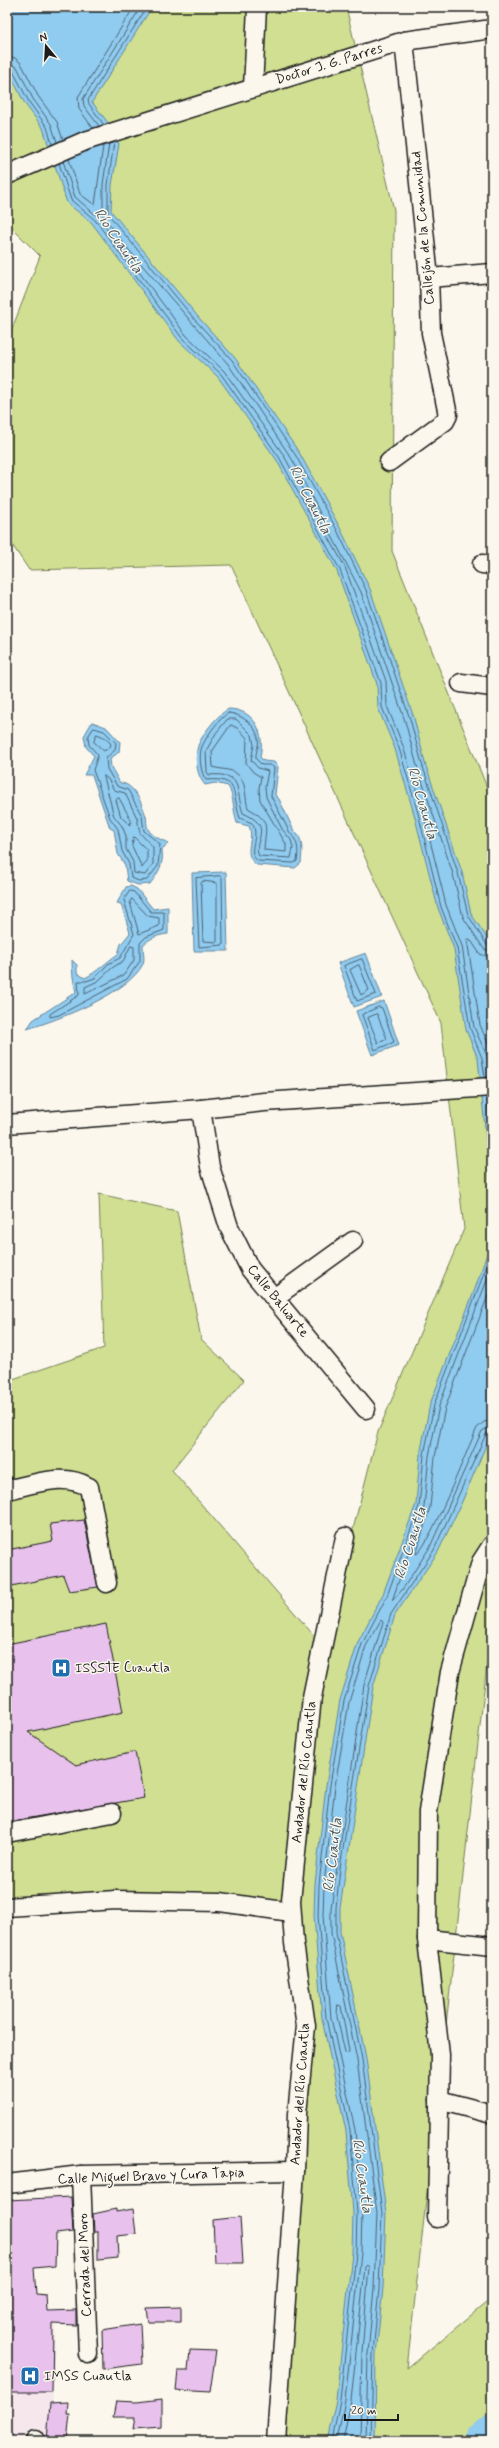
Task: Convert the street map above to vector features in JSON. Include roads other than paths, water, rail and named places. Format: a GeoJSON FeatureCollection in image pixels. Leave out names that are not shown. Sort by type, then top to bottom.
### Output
{"type":"FeatureCollection","features":[{"type":"Feature","properties":{"kind":"street"},"geometry":{"type":"LineString","coordinates":[[252,88],[257,7]]}},
{"type":"Feature","properties":{"kind":"street","name":"Doctor J. G. Parres"},"geometry":{"type":"LineString","coordinates":[[7,175],[85,141],[404,41],[492,29]]}},
{"type":"Feature","properties":{"kind":"street","name":"Callejón de la Comunidad"},"geometry":{"type":"LineString","coordinates":[[389,462],[445,421],[448,415],[431,333],[429,278],[404,41]]}},
{"type":"Feature","properties":{"kind":"street"},"geometry":{"type":"LineString","coordinates":[[429,278],[492,273]]}},
{"type":"Feature","properties":{"kind":"street"},"geometry":{"type":"LineString","coordinates":[[461,683],[492,687]]}},
{"type":"Feature","properties":{"kind":"street"},"geometry":{"type":"LineString","coordinates":[[7,1124],[201,1109],[264,1102],[469,1090],[492,1087]]}},
{"type":"Feature","properties":{"kind":"street","name":"Calle Baluarte"},"geometry":{"type":"LineString","coordinates":[[201,1109],[210,1167],[229,1227],[250,1269],[366,1409]]}},
{"type":"Feature","properties":{"kind":"street"},"geometry":{"type":"LineString","coordinates":[[274,1298],[353,1241]]}},
{"type":"Feature","properties":{"kind":"street"},"geometry":{"type":"LineString","coordinates":[[7,1490],[64,1478],[78,1481],[88,1487],[107,1583]]}},
{"type":"Feature","properties":{"kind":"street","name":"Andador del Río Cuautla"},"geometry":{"type":"LineString","coordinates":[[276,2441],[295,2172],[297,2114],[306,2026],[291,1912],[312,1697],[345,1537]]}},
{"type":"Feature","properties":{"kind":"street"},"geometry":{"type":"LineString","coordinates":[[437,2218],[440,2055],[427,1939],[428,1812],[447,1688],[481,1562],[491,1545]]}},
{"type":"Feature","properties":{"kind":"street"},"geometry":{"type":"LineString","coordinates":[[7,1833],[112,1813]]}},
{"type":"Feature","properties":{"kind":"street"},"geometry":{"type":"LineString","coordinates":[[7,1907],[116,1900],[220,1902],[291,1912]]}},
{"type":"Feature","properties":{"kind":"street"},"geometry":{"type":"LineString","coordinates":[[427,1939],[492,1946]]}},
{"type":"Feature","properties":{"kind":"street"},"geometry":{"type":"LineString","coordinates":[[439,2100],[492,2114]]}},
{"type":"Feature","properties":{"kind":"street","name":"Calle Miguel Bravo y Cura Tapia"},"geometry":{"type":"LineString","coordinates":[[7,2184],[81,2176],[295,2172]]}},
{"type":"Feature","properties":{"kind":"street","name":"Cerrada del Moro"},"geometry":{"type":"LineString","coordinates":[[81,2176],[88,2354]]}},
{"type":"Feature","properties":{"kind":"water","name":"Río Cuautla"},"geometry":{"type":"Polygon","coordinates":[[[7,7],[152,7],[92,102],[109,124],[119,144],[112,185],[111,211],[199,318],[235,358],[300,454],[340,528],[370,589],[414,718],[425,763],[462,872],[471,914],[492,945],[492,1197],[478,1059],[466,1030],[454,949],[438,908],[414,814],[395,749],[378,708],[377,684],[337,571],[276,459],[218,377],[179,341],[92,223],[67,203],[43,128],[25,104],[7,68],[7,7]]]}},
{"type":"Feature","properties":{"kind":"water"},"geometry":{"type":"Polygon","coordinates":[[[229,709],[238,710],[252,719],[260,732],[260,757],[264,761],[274,762],[278,767],[275,795],[279,799],[294,831],[301,841],[302,846],[301,863],[295,868],[257,865],[252,861],[249,852],[251,837],[249,826],[237,823],[228,786],[215,783],[205,785],[198,773],[196,754],[198,745],[214,721],[229,709]]]}},
{"type":"Feature","properties":{"kind":"water"},"geometry":{"type":"Polygon","coordinates":[[[92,722],[106,727],[120,742],[119,752],[110,759],[111,767],[120,783],[129,786],[137,795],[144,811],[147,827],[152,834],[169,843],[162,849],[160,868],[150,884],[138,885],[127,881],[125,865],[118,854],[114,830],[110,828],[92,775],[84,775],[94,756],[86,747],[84,736],[92,722]]]}},
{"type":"Feature","properties":{"kind":"water"},"geometry":{"type":"Polygon","coordinates":[[[226,872],[228,951],[194,951],[192,873],[226,872]]]}},
{"type":"Feature","properties":{"kind":"water"},"geometry":{"type":"Polygon","coordinates":[[[131,886],[137,889],[153,909],[168,907],[168,934],[154,937],[143,945],[143,964],[135,975],[123,985],[108,995],[74,1012],[27,1029],[33,1020],[76,992],[72,960],[77,965],[77,973],[85,978],[94,973],[118,954],[121,944],[130,933],[121,904],[117,903],[126,887],[131,886]]]}},
{"type":"Feature","properties":{"kind":"water"},"geometry":{"type":"Polygon","coordinates":[[[366,953],[382,997],[354,1007],[338,963],[366,953]]]}},
{"type":"Feature","properties":{"kind":"water"},"geometry":{"type":"Polygon","coordinates":[[[384,1001],[399,1045],[372,1055],[356,1011],[384,1001]]]}},
{"type":"Feature","properties":{"kind":"water","name":"Río Cuautla"},"geometry":{"type":"Polygon","coordinates":[[[492,1229],[492,1431],[461,1504],[438,1552],[395,1615],[373,1687],[340,1908],[340,1932],[366,2058],[386,2213],[383,2288],[376,2354],[375,2441],[327,2441],[336,2400],[352,2253],[353,2212],[346,2131],[322,2019],[314,1915],[315,1884],[326,1785],[340,1700],[358,1642],[383,1594],[416,1504],[420,1455],[430,1404],[475,1289],[490,1245],[492,1229]]]}},
{"type":"Feature","properties":{"kind":"waterway"},"geometry":{"type":"LineString","coordinates":[[479,2441],[492,2430]]}},
{"type":"Feature","properties":{"kind":"place","name":"ISSSTE Cuautla"},"geometry":{"type":"Point","coordinates":[61,1668]}},
{"type":"Feature","properties":{"kind":"place","name":"IMSS Cuautla"},"geometry":{"type":"Point","coordinates":[30,2376]}}]}
